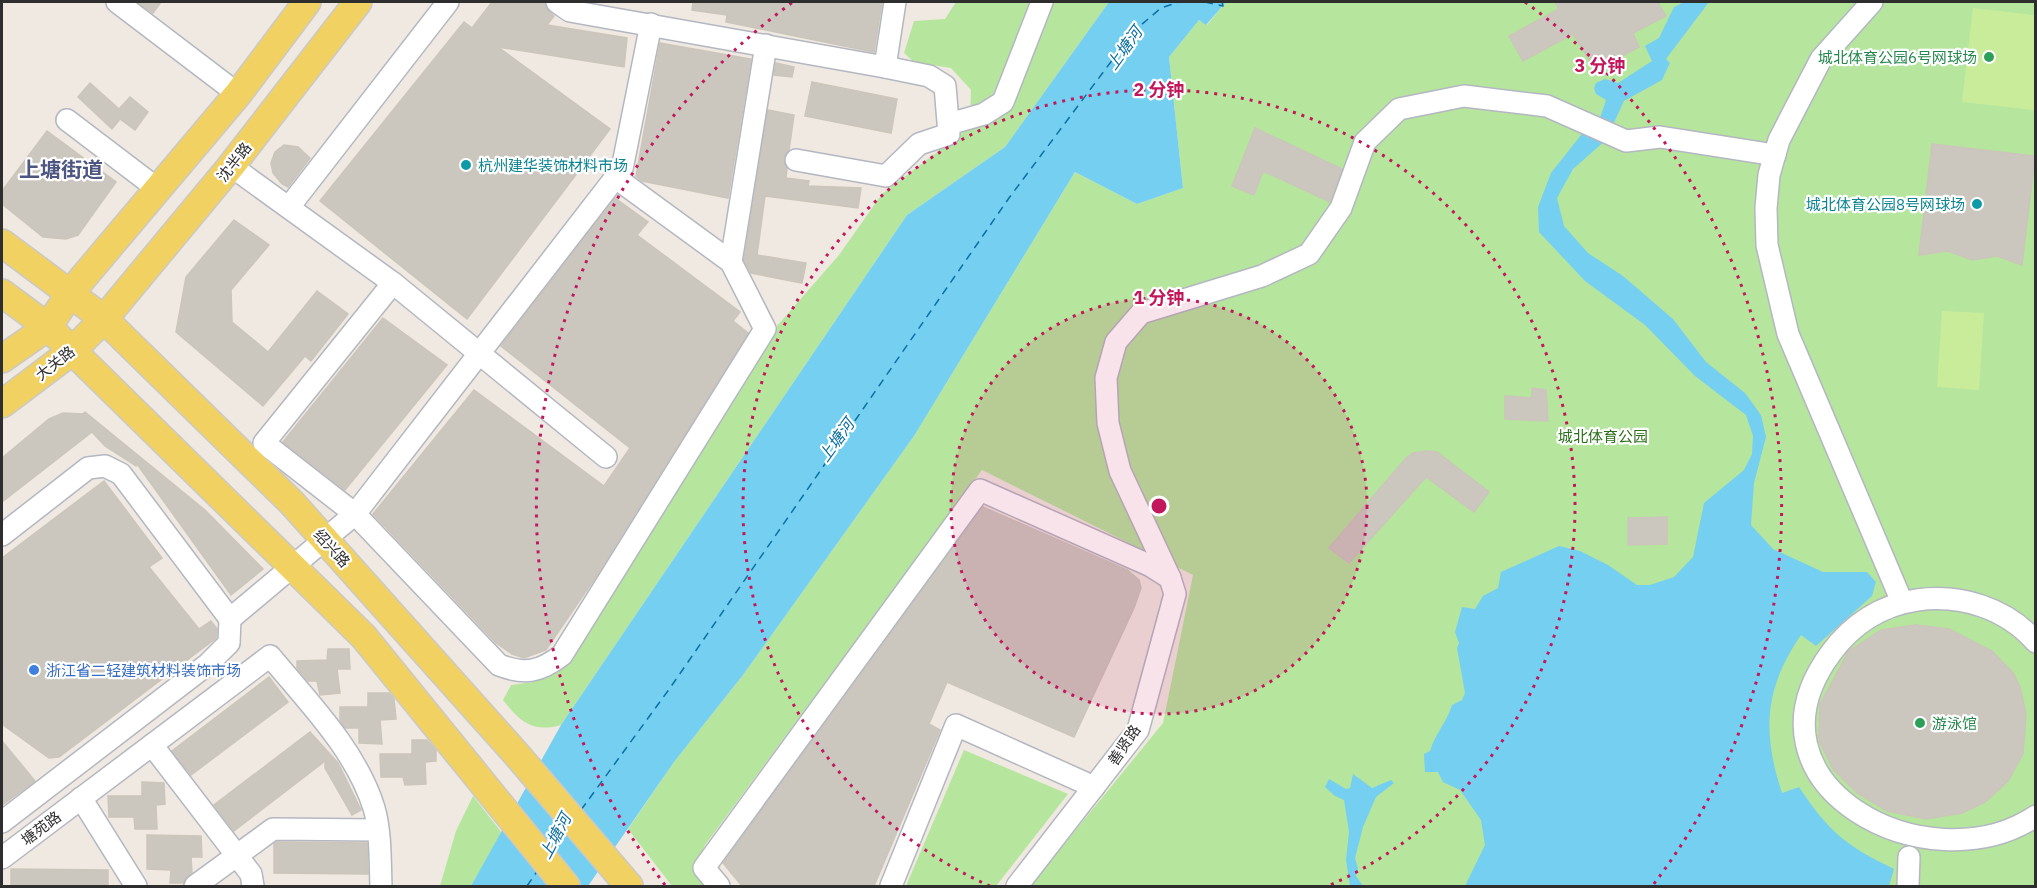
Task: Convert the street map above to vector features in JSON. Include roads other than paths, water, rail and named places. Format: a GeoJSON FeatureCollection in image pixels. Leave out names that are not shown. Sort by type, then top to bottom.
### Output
{"type":"FeatureCollection","features":[{"type":"Feature","properties":{"kind":"main road"},"geometry":{"type":"LineString","coordinates":[[2,359],[48,327],[71,292],[238,94],[307,2]]}},
{"type":"Feature","properties":{"kind":"main road","name":"沈半路"},"geometry":{"type":"LineString","coordinates":[[104,319],[231,166],[358,2]]}},
{"type":"Feature","properties":{"kind":"main road","name":"绍兴路"},"geometry":{"type":"LineString","coordinates":[[2,243],[71,292],[104,319],[292,503],[518,756],[629,886]]}},
{"type":"Feature","properties":{"kind":"main road"},"geometry":{"type":"LineString","coordinates":[[2,293],[48,327],[364,637],[566,886]]}},
{"type":"Feature","properties":{"kind":"main road","name":"大关路"},"geometry":{"type":"LineString","coordinates":[[2,405],[71,352],[104,319]]}},
{"type":"Feature","properties":{"kind":"street"},"geometry":{"type":"LineString","coordinates":[[117,2],[238,94]]}},
{"type":"Feature","properties":{"kind":"street"},"geometry":{"type":"LineString","coordinates":[[289,207],[448,2]]}},
{"type":"Feature","properties":{"kind":"street"},"geometry":{"type":"LineString","coordinates":[[557,2],[570,11],[929,76],[945,86],[949,134],[919,144],[886,176],[796,160]]}},
{"type":"Feature","properties":{"kind":"street"},"geometry":{"type":"LineString","coordinates":[[885,67],[895,2]]}},
{"type":"Feature","properties":{"kind":"street"},"geometry":{"type":"LineString","coordinates":[[949,124],[984,114],[1003,102],[1042,2]]}},
{"type":"Feature","properties":{"kind":"street"},"geometry":{"type":"LineString","coordinates":[[1872,2],[1821,59],[1800,97],[1775,155],[1769,175],[1766,208],[1767,245],[1783,318],[1902,602]]}},
{"type":"Feature","properties":{"kind":"street"},"geometry":{"type":"LineString","coordinates":[[230,619],[355,514],[616,178],[622,169],[651,24]]}},
{"type":"Feature","properties":{"kind":"street"},"geometry":{"type":"LineString","coordinates":[[731,262],[766,45]]}},
{"type":"Feature","properties":{"kind":"street"},"geometry":{"type":"LineString","coordinates":[[1170,578],[1120,471],[1108,423],[1106,378],[1116,342],[1141,313],[1262,276],[1309,254],[1341,208],[1365,142],[1399,109],[1464,96],[1547,106],[1626,141],[1660,137],[1775,155]]}},
{"type":"Feature","properties":{"kind":"street"},"geometry":{"type":"LineString","coordinates":[[66,120],[159,190]]}},
{"type":"Feature","properties":{"kind":"street"},"geometry":{"type":"LineString","coordinates":[[231,166],[393,283],[606,458]]}},
{"type":"Feature","properties":{"kind":"street"},"geometry":{"type":"LineString","coordinates":[[393,283],[264,443],[355,514],[499,664],[518,672],[546,667],[562,655],[765,329],[731,262],[616,178]]}},
{"type":"Feature","properties":{"kind":"street"},"geometry":{"type":"LineString","coordinates":[[2,535],[87,468],[105,466],[122,474],[230,619],[229,643],[208,664],[2,822]]}},
{"type":"Feature","properties":{"kind":"street"},"geometry":{"type":"LineString","coordinates":[[719,886],[704,868],[980,490],[1151,566],[1170,578]]}},
{"type":"Feature","properties":{"kind":"street","name":"善贤路"},"geometry":{"type":"LineString","coordinates":[[1017,886],[1138,730],[1175,594],[1170,578]]}},
{"type":"Feature","properties":{"kind":"street"},"geometry":{"type":"LineString","coordinates":[[1867,839],[1848,825],[1825,799],[1811,767],[1805,733],[1809,698],[1822,665],[1842,638],[1870,616],[1902,602],[1935,597],[1968,601],[1999,612],[2026,631],[2036,642]]}},
{"type":"Feature","properties":{"kind":"street","name":"塘苑路"},"geometry":{"type":"LineString","coordinates":[[2,858],[270,656],[325,722],[364,779],[375,811],[377,830]]}},
{"type":"Feature","properties":{"kind":"street"},"geometry":{"type":"LineString","coordinates":[[891,886],[956,725],[1094,787]]}},
{"type":"Feature","properties":{"kind":"street"},"geometry":{"type":"LineString","coordinates":[[152,746],[251,874],[253,886]]}},
{"type":"Feature","properties":{"kind":"street"},"geometry":{"type":"LineString","coordinates":[[81,798],[136,886]]}},
{"type":"Feature","properties":{"kind":"street"},"geometry":{"type":"LineString","coordinates":[[1887,850],[1930,859],[1971,856],[2001,844],[2032,826]]}},
{"type":"Feature","properties":{"kind":"street"},"geometry":{"type":"LineString","coordinates":[[195,886],[273,829],[377,830],[381,886]]}},
{"type":"Feature","properties":{"kind":"street"},"geometry":{"type":"LineString","coordinates":[[1908,886],[1930,859]]}},
{"type":"Feature","properties":{"kind":"water","name":"上塘河"},"geometry":{"type":"Polygon","coordinates":[[[1109,2],[1226,2],[1206,25],[1199,20],[1169,57],[1183,188],[1137,204],[1075,172],[914,436],[743,675],[674,762],[588,886],[471,886],[561,725],[907,215],[1005,147],[1109,2]]]}},
{"type":"Feature","properties":{"kind":"water"},"geometry":{"type":"Polygon","coordinates":[[[1684,2],[1709,2],[1666,59],[1670,63],[1662,80],[1624,101],[1606,140],[1573,169],[1557,198],[1564,226],[1588,253],[1623,276],[1673,319],[1706,362],[1745,393],[1761,415],[1766,437],[1754,483],[1751,525],[1773,549],[1823,572],[1867,572],[1876,582],[1872,596],[1816,646],[1801,635],[1789,655],[1773,693],[1769,730],[1771,750],[1782,793],[1799,787],[1839,836],[1894,869],[1889,886],[1465,886],[1485,845],[1481,820],[1460,790],[1443,782],[1438,772],[1425,772],[1424,754],[1430,751],[1452,705],[1462,700],[1465,693],[1457,648],[1459,643],[1455,632],[1462,607],[1475,609],[1483,596],[1498,588],[1501,572],[1559,546],[1580,551],[1608,565],[1637,585],[1650,585],[1674,577],[1693,557],[1704,503],[1744,470],[1752,454],[1753,436],[1746,415],[1695,376],[1645,325],[1585,281],[1539,232],[1538,207],[1551,173],[1581,135],[1600,118],[1606,100],[1596,94],[1594,88],[1596,83],[1605,79],[1618,83],[1652,61],[1645,46],[1659,38],[1674,7],[1684,2]]]}},
{"type":"Feature","properties":{"kind":"water"},"geometry":{"type":"Polygon","coordinates":[[[1353,774],[1372,788],[1391,780],[1394,783],[1376,797],[1363,827],[1355,858],[1358,868],[1356,876],[1363,886],[1350,886],[1346,860],[1349,832],[1344,800],[1325,787],[1329,779],[1346,789],[1350,788],[1353,774]]]}},
{"type":"Feature","properties":{"kind":"place","name":"城北体育公园6号网球场"},"geometry":{"type":"Point","coordinates":[1989,57]}},
{"type":"Feature","properties":{"kind":"place","name":"杭州建华装饰材料市场"},"geometry":{"type":"Point","coordinates":[466,165]}},
{"type":"Feature","properties":{"kind":"place","name":"城北体育公园8号网球场"},"geometry":{"type":"Point","coordinates":[1977,204]}},
{"type":"Feature","properties":{"kind":"place","name":"浙江省二轻建筑材料装饰市场"},"geometry":{"type":"Point","coordinates":[34,670]}},
{"type":"Feature","properties":{"kind":"place","name":"游泳馆"},"geometry":{"type":"Point","coordinates":[1920,723]}},
{"type":"Feature","properties":{"kind":"district","name":"上塘街道"},"geometry":{"type":"Point","coordinates":[61,169]}},
{"type":"Feature","properties":{"kind":"park label","name":"城北体育公园"},"geometry":{"type":"Point","coordinates":[1603,436]}}]}
